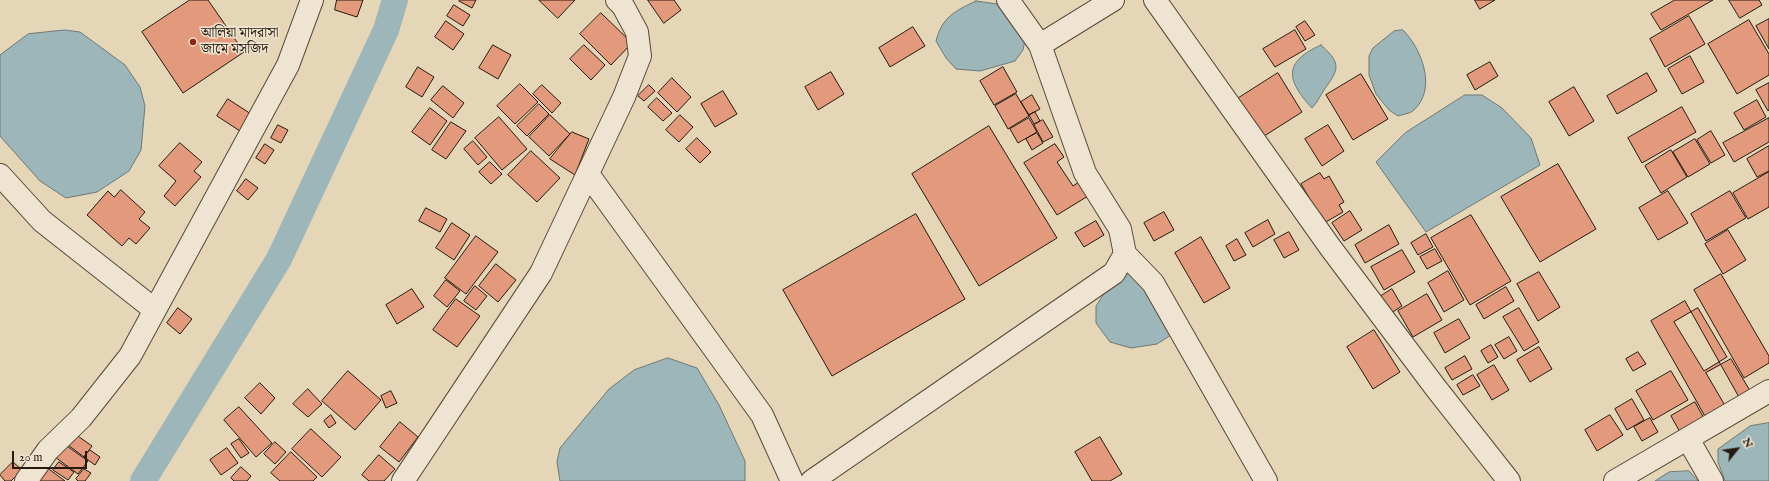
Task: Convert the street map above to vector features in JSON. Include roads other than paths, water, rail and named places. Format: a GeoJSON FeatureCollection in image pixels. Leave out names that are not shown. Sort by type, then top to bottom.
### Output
{"type":"FeatureCollection","features":[{"type":"Feature","properties":{"kind":"street"},"geometry":{"type":"LineString","coordinates":[[26,481],[48,450],[81,418],[130,356],[288,65],[312,0]]}},
{"type":"Feature","properties":{"kind":"street"},"geometry":{"type":"LineString","coordinates":[[403,481],[541,273],[624,97],[640,56],[637,32],[623,6],[617,0]]}},
{"type":"Feature","properties":{"kind":"street"},"geometry":{"type":"LineString","coordinates":[[1008,0],[1040,45],[1086,173],[1120,230],[1124,254],[1153,283],[1266,481]]}},
{"type":"Feature","properties":{"kind":"street"},"geometry":{"type":"LineString","coordinates":[[1040,45],[1113,0]]}},
{"type":"Feature","properties":{"kind":"street"},"geometry":{"type":"LineString","coordinates":[[1155,0],[1330,247],[1435,387],[1509,481]]}},
{"type":"Feature","properties":{"kind":"street"},"geometry":{"type":"LineString","coordinates":[[588,174],[762,415],[792,481]]}},
{"type":"Feature","properties":{"kind":"street"},"geometry":{"type":"LineString","coordinates":[[0,175],[42,220],[155,310]]}},
{"type":"Feature","properties":{"kind":"street"},"geometry":{"type":"LineString","coordinates":[[812,481],[1078,300],[1114,273],[1124,254]]}},
{"type":"Feature","properties":{"kind":"street"},"geometry":{"type":"LineString","coordinates":[[1615,481],[1769,391]]}},
{"type":"Feature","properties":{"kind":"street"},"geometry":{"type":"LineString","coordinates":[[1688,439],[1712,481]]}},
{"type":"Feature","properties":{"kind":"water"},"geometry":{"type":"Polygon","coordinates":[[[976,1],[1004,5],[1025,40],[1023,50],[1015,61],[980,71],[956,69],[946,58],[936,41],[942,26],[950,16],[976,1]]]}},
{"type":"Feature","properties":{"kind":"water"},"geometry":{"type":"Polygon","coordinates":[[[65,30],[80,32],[125,65],[140,87],[145,106],[141,150],[129,171],[97,192],[66,198],[40,181],[0,136],[0,55],[28,34],[65,30]]]}},
{"type":"Feature","properties":{"kind":"water"},"geometry":{"type":"Polygon","coordinates":[[[1403,30],[1416,47],[1421,57],[1426,79],[1422,100],[1413,111],[1398,116],[1389,110],[1376,94],[1369,75],[1369,56],[1373,48],[1394,31],[1403,30]]]}},
{"type":"Feature","properties":{"kind":"water"},"geometry":{"type":"Polygon","coordinates":[[[1321,45],[1332,57],[1336,67],[1333,77],[1312,108],[1297,89],[1293,80],[1292,72],[1300,58],[1309,51],[1321,45]]]}},
{"type":"Feature","properties":{"kind":"water"},"geometry":{"type":"Polygon","coordinates":[[[1465,95],[1482,95],[1502,108],[1531,138],[1540,165],[1426,232],[1376,162],[1405,133],[1465,95]]]}},
{"type":"Feature","properties":{"kind":"water"},"geometry":{"type":"Polygon","coordinates":[[[1144,271],[1174,333],[1157,344],[1131,348],[1110,342],[1096,323],[1096,306],[1107,289],[1121,274],[1144,271]]]}},
{"type":"Feature","properties":{"kind":"water"},"geometry":{"type":"Polygon","coordinates":[[[668,358],[697,368],[719,405],[745,461],[745,481],[560,481],[557,462],[560,448],[609,389],[634,370],[668,358]]]}},
{"type":"Feature","properties":{"kind":"water"},"geometry":{"type":"Polygon","coordinates":[[[1769,423],[1769,481],[1725,481],[1718,462],[1718,449],[1750,426],[1769,423]]]}},
{"type":"Feature","properties":{"kind":"water"},"geometry":{"type":"Polygon","coordinates":[[[1689,471],[1698,481],[1655,481],[1669,472],[1689,471]]]}},
{"type":"Feature","properties":{"kind":"waterway"},"geometry":{"type":"LineString","coordinates":[[143,481],[279,259],[386,30],[395,0]]}},
{"type":"Feature","properties":{"kind":"place","name":"আলিয়া মাদরাসা জামে মসজিদ"},"geometry":{"type":"Point","coordinates":[193,42]}}]}
